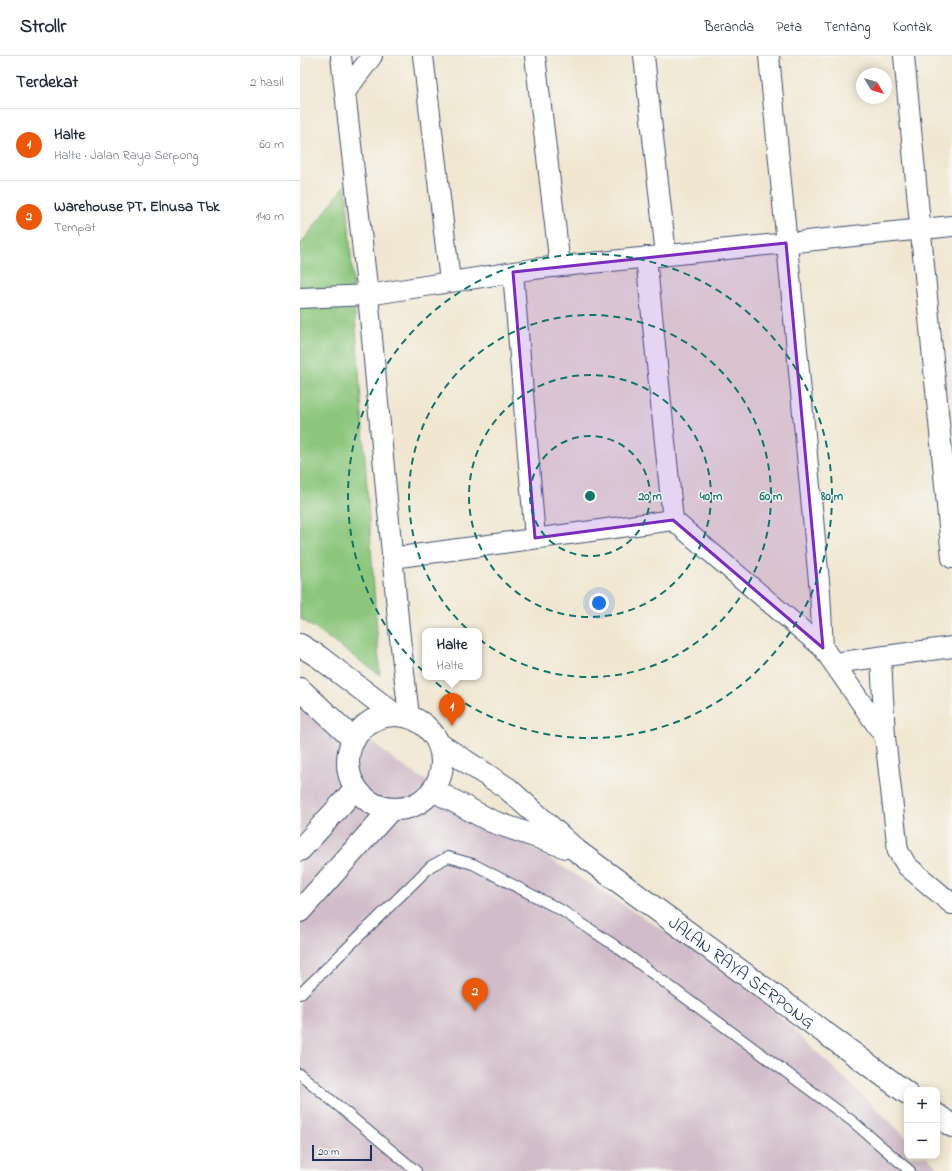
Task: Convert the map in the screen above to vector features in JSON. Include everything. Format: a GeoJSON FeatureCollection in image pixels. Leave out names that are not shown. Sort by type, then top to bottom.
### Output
{"type":"FeatureCollection","features":[{"type":"Feature","properties":{"kind":"main road"},"geometry":{"type":"LineString","coordinates":[[300,645],[401,715],[422,722],[434,733],[442,746],[443,762],[440,775],[433,790],[421,801],[406,808],[391,809],[376,805],[363,797],[356,788],[348,767],[349,751],[354,740],[365,725],[378,718],[401,715]]}},
{"type":"Feature","properties":{"kind":"main road"},"geometry":{"type":"LineString","coordinates":[[300,689],[354,740]]}},
{"type":"Feature","properties":{"kind":"main road","name":"JALAN RAYA SERPONG"},"geometry":{"type":"LineString","coordinates":[[442,746],[507,788],[577,851],[904,1091]]}},
{"type":"Feature","properties":{"kind":"main road"},"geometry":{"type":"LineString","coordinates":[[300,850],[356,788]]}},
{"type":"Feature","properties":{"kind":"main road","name":"JALAN RAYA SERPONG"},"geometry":{"type":"LineString","coordinates":[[433,790],[491,821],[577,851]]}},
{"type":"Feature","properties":{"kind":"main road"},"geometry":{"type":"LineString","coordinates":[[300,912],[391,809]]}},
{"type":"Feature","properties":{"kind":"main road"},"geometry":{"type":"LineString","coordinates":[[940,1117],[952,1126]]}},
{"type":"Feature","properties":{"kind":"street"},"geometry":{"type":"LineString","coordinates":[[342,56],[368,295],[392,558],[401,715]]}},
{"type":"Feature","properties":{"kind":"street"},"geometry":{"type":"LineString","coordinates":[[345,92],[372,56]]}},
{"type":"Feature","properties":{"kind":"street"},"geometry":{"type":"LineString","coordinates":[[423,56],[450,281]]}},
{"type":"Feature","properties":{"kind":"street"},"geometry":{"type":"LineString","coordinates":[[535,56],[560,266]]}},
{"type":"Feature","properties":{"kind":"street"},"geometry":{"type":"LineString","coordinates":[[644,56],[666,255]]}},
{"type":"Feature","properties":{"kind":"street"},"geometry":{"type":"LineString","coordinates":[[768,56],[820,592],[828,655]]}},
{"type":"Feature","properties":{"kind":"street"},"geometry":{"type":"LineString","coordinates":[[904,56],[919,229],[952,558]]}},
{"type":"Feature","properties":{"kind":"street"},"geometry":{"type":"LineString","coordinates":[[300,298],[368,295],[450,281],[560,266],[952,226]]}},
{"type":"Feature","properties":{"kind":"street"},"geometry":{"type":"LineString","coordinates":[[646,257],[673,520],[828,655],[886,737]]}},
{"type":"Feature","properties":{"kind":"street"},"geometry":{"type":"LineString","coordinates":[[513,272],[535,538]]}},
{"type":"Feature","properties":{"kind":"street"},"geometry":{"type":"LineString","coordinates":[[392,558],[673,520]]}},
{"type":"Feature","properties":{"kind":"street"},"geometry":{"type":"LineString","coordinates":[[828,655],[881,658],[952,647]]}},
{"type":"Feature","properties":{"kind":"street"},"geometry":{"type":"LineString","coordinates":[[881,658],[886,737],[898,852],[907,866],[952,904]]}},
{"type":"Feature","properties":{"kind":"lane"},"geometry":{"type":"LineString","coordinates":[[300,994],[431,866],[448,857],[473,864],[561,910],[614,945],[852,1121],[910,1171]]}},
{"type":"Feature","properties":{"kind":"lane"},"geometry":{"type":"LineString","coordinates":[[300,1074],[416,1171]]}},
{"type":"Feature","properties":{"kind":"highlighted area"},"geometry":{"type":"Polygon","coordinates":[[[786,243],[823,648],[673,520],[535,538],[513,272],[786,243]]]}},
{"type":"Feature","properties":{"kind":"shaded area"},"geometry":{"type":"Polygon","coordinates":[[[300,684],[398,763],[739,978],[904,1135],[904,1159],[929,1159],[942,1171],[300,1171],[300,684]]]}},
{"type":"Feature","properties":{"kind":"green space"},"geometry":{"type":"Polygon","coordinates":[[[346,184],[380,675],[300,618],[300,245],[346,184]]]}},
{"type":"Feature","properties":{"kind":"place","name":"Halte"},"geometry":{"type":"Point","coordinates":[452,726]}},
{"type":"Feature","properties":{"kind":"place","name":"Warehouse PT. Elnusa Tbk"},"geometry":{"type":"Point","coordinates":[475,1011]}}]}
